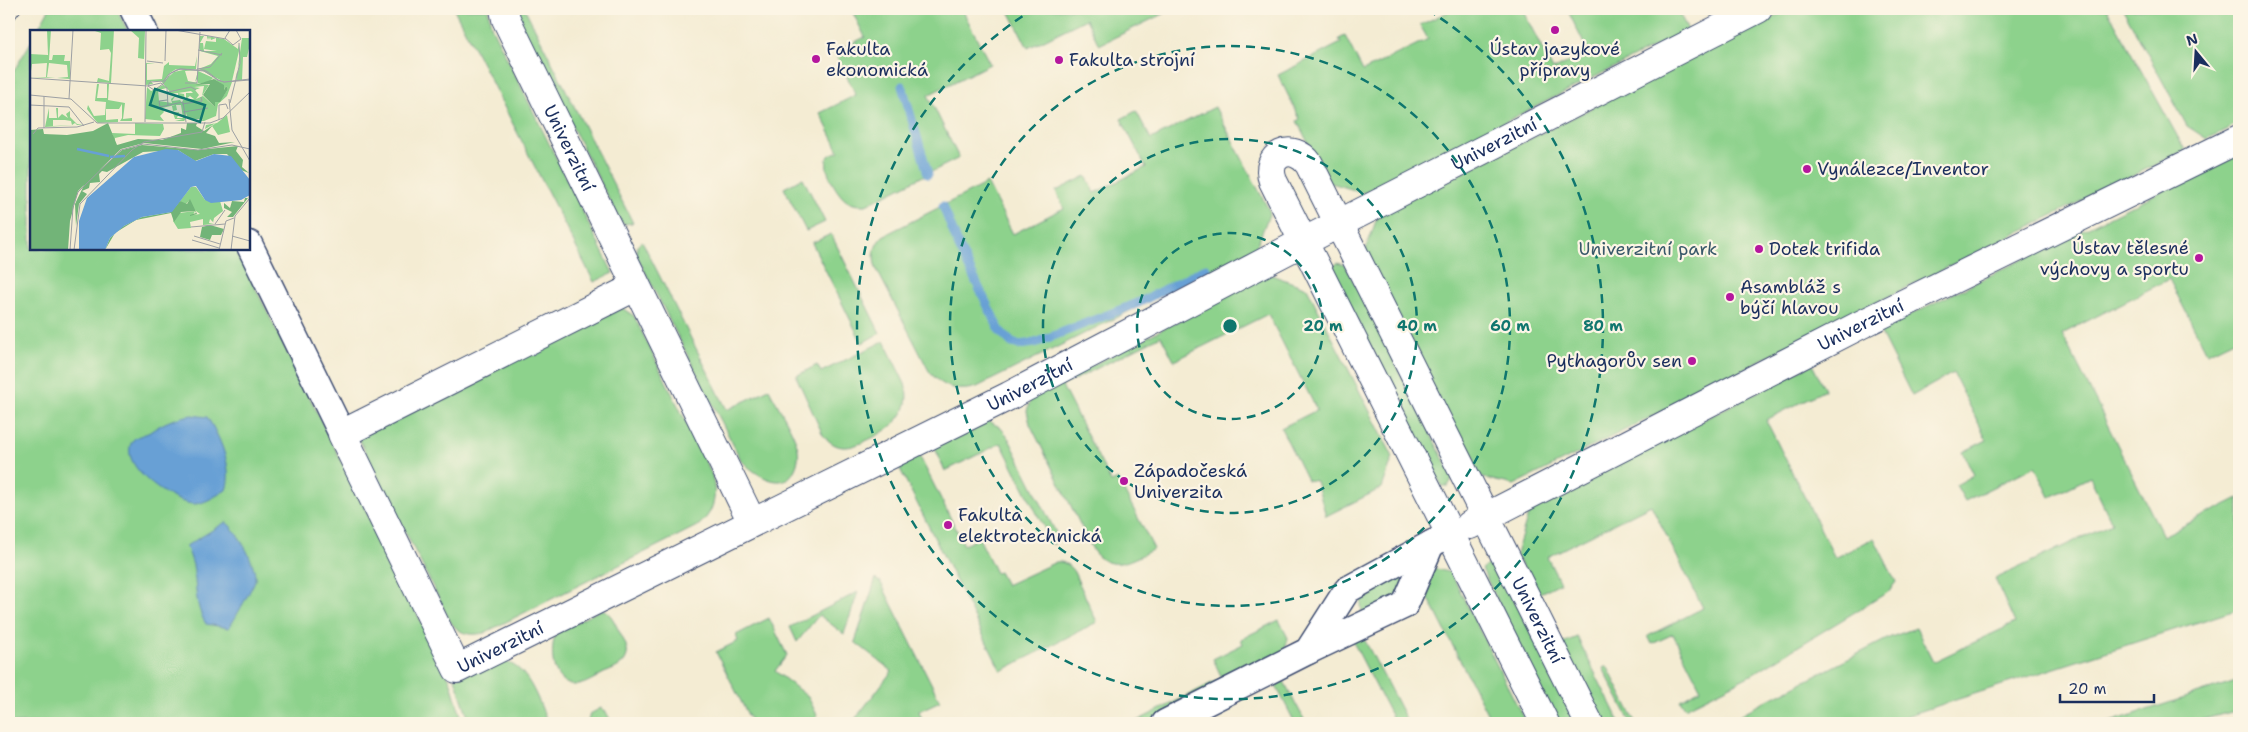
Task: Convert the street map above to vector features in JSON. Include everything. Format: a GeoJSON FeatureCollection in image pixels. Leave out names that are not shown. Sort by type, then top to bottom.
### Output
{"type":"FeatureCollection","features":[{"type":"Feature","properties":{"kind":"street"},"geometry":{"type":"LineString","coordinates":[[133,9],[144,30]]}},
{"type":"Feature","properties":{"kind":"street","name":"Univerzitní"},"geometry":{"type":"LineString","coordinates":[[504,9],[506,19],[635,287],[752,522]]}},
{"type":"Feature","properties":{"kind":"street","name":"Univerzitní"},"geometry":{"type":"LineString","coordinates":[[250,246],[457,669],[1009,396],[1303,242],[1758,9]]}},
{"type":"Feature","properties":{"kind":"street","name":"Univerzitní"},"geometry":{"type":"LineString","coordinates":[[1308,651],[1347,590],[1439,540],[1486,518],[1860,325],[2239,139]]}},
{"type":"Feature","properties":{"kind":"street","name":"Univerzitní"},"geometry":{"type":"LineString","coordinates":[[1545,723],[1439,540],[1271,175],[1273,163],[1282,154],[1294,152],[1305,159],[1589,723]]}},
{"type":"Feature","properties":{"kind":"street"},"geometry":{"type":"LineString","coordinates":[[342,434],[635,287]]}},
{"type":"Feature","properties":{"kind":"street"},"geometry":{"type":"LineString","coordinates":[[1165,723],[1308,651],[1405,605],[1439,540]]}},
{"type":"Feature","properties":{"kind":"green space"},"geometry":{"type":"Polygon","coordinates":[[[49,9],[116,9],[127,30],[38,30],[49,9]]]}},
{"type":"Feature","properties":{"kind":"green space"},"geometry":{"type":"Polygon","coordinates":[[[454,9],[488,9],[491,26],[613,273],[594,282],[454,9]]]}},
{"type":"Feature","properties":{"kind":"green space"},"geometry":{"type":"Polygon","coordinates":[[[518,9],[525,9],[633,223],[624,224],[620,221],[518,20],[518,9]]]}},
{"type":"Feature","properties":{"kind":"green space"},"geometry":{"type":"Polygon","coordinates":[[[858,9],[962,9],[990,64],[928,95],[959,158],[866,205],[858,205],[847,201],[839,193],[831,180],[827,161],[830,155],[839,151],[820,113],[856,95],[835,52],[865,37],[852,11],[858,9]]]}},
{"type":"Feature","properties":{"kind":"green space"},"geometry":{"type":"Polygon","coordinates":[[[1008,9],[1173,9],[1099,45],[1086,19],[1028,48],[1008,9]]]}},
{"type":"Feature","properties":{"kind":"green space"},"geometry":{"type":"Polygon","coordinates":[[[1454,9],[1522,9],[1553,70],[1588,52],[1567,9],[1677,9],[1688,30],[1364,193],[1328,182],[1297,121],[1300,119],[1278,75],[1341,43],[1339,39],[1345,36],[1363,71],[1428,39],[1420,25],[1454,9]]]}},
{"type":"Feature","properties":{"kind":"green space","name":"Univerzitní park"},"geometry":{"type":"Polygon","coordinates":[[[1790,9],[2107,9],[2185,150],[1762,359],[1740,373],[1514,485],[1475,476],[1365,252],[1378,215],[1790,9]]]}},
{"type":"Feature","properties":{"kind":"green space"},"geometry":{"type":"Polygon","coordinates":[[[2123,9],[2239,9],[2239,123],[2207,139],[2187,126],[2123,9]]]}},
{"type":"Feature","properties":{"kind":"green space"},"geometry":{"type":"Polygon","coordinates":[[[30,44],[30,250],[236,250],[450,680],[463,723],[9,723],[9,79],[30,44]]]}},
{"type":"Feature","properties":{"kind":"green space"},"geometry":{"type":"Polygon","coordinates":[[[1215,107],[1270,212],[1256,248],[977,387],[957,389],[944,385],[934,377],[929,371],[876,268],[875,251],[883,236],[987,183],[1013,234],[1064,208],[1056,191],[1086,176],[1095,193],[1146,167],[1121,119],[1136,111],[1151,139],[1215,107]]]}},
{"type":"Feature","properties":{"kind":"green space"},"geometry":{"type":"Polygon","coordinates":[[[2239,153],[2239,331],[2236,333],[2238,338],[2207,353],[2169,279],[2062,334],[2163,536],[2239,498],[2239,609],[1884,723],[1732,723],[1743,713],[1891,637],[1916,628],[1933,662],[2015,623],[1995,579],[2112,523],[2090,477],[2050,497],[2035,466],[1965,501],[1956,485],[1974,475],[1963,452],[1987,440],[1953,373],[1912,396],[1879,330],[2239,153]]]}},
{"type":"Feature","properties":{"kind":"green space"},"geometry":{"type":"Polygon","coordinates":[[[803,178],[825,222],[806,231],[784,188],[803,178]]]}},
{"type":"Feature","properties":{"kind":"green space"},"geometry":{"type":"Polygon","coordinates":[[[831,234],[880,333],[862,343],[812,243],[831,234]]]}},
{"type":"Feature","properties":{"kind":"green space"},"geometry":{"type":"Polygon","coordinates":[[[642,241],[727,410],[769,389],[790,427],[798,449],[797,464],[790,477],[776,481],[768,479],[753,471],[741,460],[637,256],[637,246],[642,241]]]}},
{"type":"Feature","properties":{"kind":"green space"},"geometry":{"type":"Polygon","coordinates":[[[1337,263],[1345,265],[1453,478],[1448,486],[1442,486],[1331,269],[1337,263]]]}},
{"type":"Feature","properties":{"kind":"green space"},"geometry":{"type":"Polygon","coordinates":[[[1269,274],[1307,288],[1393,457],[1382,488],[1326,516],[1316,481],[1307,480],[1281,428],[1317,410],[1268,314],[1174,361],[1161,336],[1062,386],[1111,482],[1118,479],[1154,549],[1123,562],[1115,563],[1101,559],[1094,552],[1030,424],[1027,411],[1031,397],[1269,274]]]}},
{"type":"Feature","properties":{"kind":"green space"},"geometry":{"type":"Polygon","coordinates":[[[622,308],[634,316],[712,475],[714,496],[711,508],[699,525],[484,633],[465,633],[457,629],[450,621],[356,433],[622,308]]]}},
{"type":"Feature","properties":{"kind":"green space"},"geometry":{"type":"Polygon","coordinates":[[[884,341],[905,384],[907,394],[904,410],[888,429],[880,434],[852,446],[841,447],[835,445],[823,435],[796,376],[817,365],[821,372],[884,341]]]}},
{"type":"Feature","properties":{"kind":"green space"},"geometry":{"type":"Polygon","coordinates":[[[1812,364],[1825,390],[1766,420],[1835,558],[1874,538],[1896,582],[1888,592],[1751,675],[1685,708],[1680,700],[1701,689],[1673,634],[1652,644],[1648,636],[1703,608],[1651,505],[1547,557],[1560,583],[1536,595],[1516,554],[1530,509],[1812,364]]]}},
{"type":"Feature","properties":{"kind":"green space"},"geometry":{"type":"Polygon","coordinates":[[[983,419],[1000,427],[1008,437],[1056,533],[1056,541],[1053,545],[1001,443],[945,471],[934,446],[983,419]]]}},
{"type":"Feature","properties":{"kind":"green space"},"geometry":{"type":"Polygon","coordinates":[[[919,455],[964,545],[979,538],[996,573],[999,572],[1006,585],[1056,562],[1064,563],[1074,572],[1097,622],[1001,671],[900,469],[899,463],[919,455]]]}},
{"type":"Feature","properties":{"kind":"green space"},"geometry":{"type":"Polygon","coordinates":[[[1490,563],[1494,563],[1579,723],[1557,723],[1482,569],[1490,563]]]}},
{"type":"Feature","properties":{"kind":"green space"},"geometry":{"type":"Polygon","coordinates":[[[1416,566],[1401,602],[1362,614],[1363,593],[1416,566]]]}},
{"type":"Feature","properties":{"kind":"green space"},"geometry":{"type":"Polygon","coordinates":[[[1430,567],[1451,573],[1526,723],[1492,723],[1429,599],[1409,609],[1430,567]]]}},
{"type":"Feature","properties":{"kind":"green space"},"geometry":{"type":"Polygon","coordinates":[[[876,578],[878,582],[880,581],[940,701],[919,711],[922,719],[914,723],[852,723],[892,671],[855,642],[876,578]]]}},
{"type":"Feature","properties":{"kind":"green space"},"geometry":{"type":"Polygon","coordinates":[[[858,592],[844,634],[819,615],[797,642],[790,627],[858,592]]]}},
{"type":"Feature","properties":{"kind":"green space"},"geometry":{"type":"Polygon","coordinates":[[[602,609],[611,616],[623,639],[627,649],[626,658],[617,667],[587,682],[579,685],[568,684],[561,680],[554,666],[553,648],[556,633],[602,609]]]}},
{"type":"Feature","properties":{"kind":"green space"},"geometry":{"type":"Polygon","coordinates":[[[769,618],[787,655],[775,671],[808,697],[817,715],[815,723],[752,723],[716,652],[738,641],[736,635],[769,618]]]}},
{"type":"Feature","properties":{"kind":"green space"},"geometry":{"type":"Polygon","coordinates":[[[1279,620],[1288,638],[1283,656],[1149,723],[1133,723],[1222,678],[1213,659],[1243,644],[1241,639],[1279,620]]]}},
{"type":"Feature","properties":{"kind":"green space"},"geometry":{"type":"Polygon","coordinates":[[[1361,633],[1408,723],[1395,723],[1351,638],[1361,633]]]}},
{"type":"Feature","properties":{"kind":"green space"},"geometry":{"type":"Polygon","coordinates":[[[1577,637],[1620,723],[1601,723],[1561,644],[1577,637]]]}},
{"type":"Feature","properties":{"kind":"green space"},"geometry":{"type":"Polygon","coordinates":[[[500,661],[510,663],[525,676],[536,694],[548,723],[470,723],[455,678],[500,661]]]}},
{"type":"Feature","properties":{"kind":"green space"},"geometry":{"type":"Polygon","coordinates":[[[1607,666],[1636,723],[1631,723],[1603,668],[1607,666]]]}},
{"type":"Feature","properties":{"kind":"green space"},"geometry":{"type":"Polygon","coordinates":[[[1280,674],[1306,723],[1295,723],[1272,678],[1280,674]]]}},
{"type":"Feature","properties":{"kind":"green space"},"geometry":{"type":"Polygon","coordinates":[[[2239,680],[2239,710],[2189,723],[2107,723],[2239,680]]]}},
{"type":"Feature","properties":{"kind":"green space"},"geometry":{"type":"Polygon","coordinates":[[[601,708],[603,711],[605,710],[612,723],[587,723],[590,714],[601,708]]]}},
{"type":"Feature","properties":{"kind":"water"},"geometry":{"type":"Polygon","coordinates":[[[192,415],[207,417],[224,452],[228,472],[226,490],[195,504],[186,503],[174,498],[149,482],[132,461],[130,450],[133,440],[137,437],[170,421],[192,415]]]}},
{"type":"Feature","properties":{"kind":"water"},"geometry":{"type":"Polygon","coordinates":[[[226,522],[231,526],[246,549],[255,574],[254,583],[229,628],[206,624],[202,617],[199,610],[193,565],[186,546],[226,522]]]}},
{"type":"Feature","properties":{"kind":"waterway"},"geometry":{"type":"LineString","coordinates":[[902,86],[928,174]]}},
{"type":"Feature","properties":{"kind":"waterway"},"geometry":{"type":"LineString","coordinates":[[943,206],[959,247],[1000,331],[1012,343],[1019,345],[1035,343],[1138,303],[1206,268]]}},
{"type":"Feature","properties":{"kind":"tram line"},"geometry":{"type":"LineString","coordinates":[[9,26],[22,9]]}},
{"type":"Feature","properties":{"kind":"place","name":"Ústav jazykové přípravy"},"geometry":{"type":"Point","coordinates":[1555,30]}},
{"type":"Feature","properties":{"kind":"place","name":"Fakulta ekonomická"},"geometry":{"type":"Point","coordinates":[816,59]}},
{"type":"Feature","properties":{"kind":"place","name":"Fakulta strojní"},"geometry":{"type":"Point","coordinates":[1059,60]}},
{"type":"Feature","properties":{"kind":"place","name":"Vynálezce/Inventor"},"geometry":{"type":"Point","coordinates":[1807,169]}},
{"type":"Feature","properties":{"kind":"place","name":"Dotek trifida"},"geometry":{"type":"Point","coordinates":[1759,249]}},
{"type":"Feature","properties":{"kind":"place","name":"Ústav tělesné výchovy a sportu"},"geometry":{"type":"Point","coordinates":[2199,258]}},
{"type":"Feature","properties":{"kind":"place","name":"Asambláž s býčí hlavou"},"geometry":{"type":"Point","coordinates":[1730,297]}},
{"type":"Feature","properties":{"kind":"place","name":"Pythagorův sen"},"geometry":{"type":"Point","coordinates":[1692,361]}},
{"type":"Feature","properties":{"kind":"place","name":"Západočeská Univerzita"},"geometry":{"type":"Point","coordinates":[1124,481]}},
{"type":"Feature","properties":{"kind":"place","name":"Fakulta elektrotechnická"},"geometry":{"type":"Point","coordinates":[948,525]}}]}
